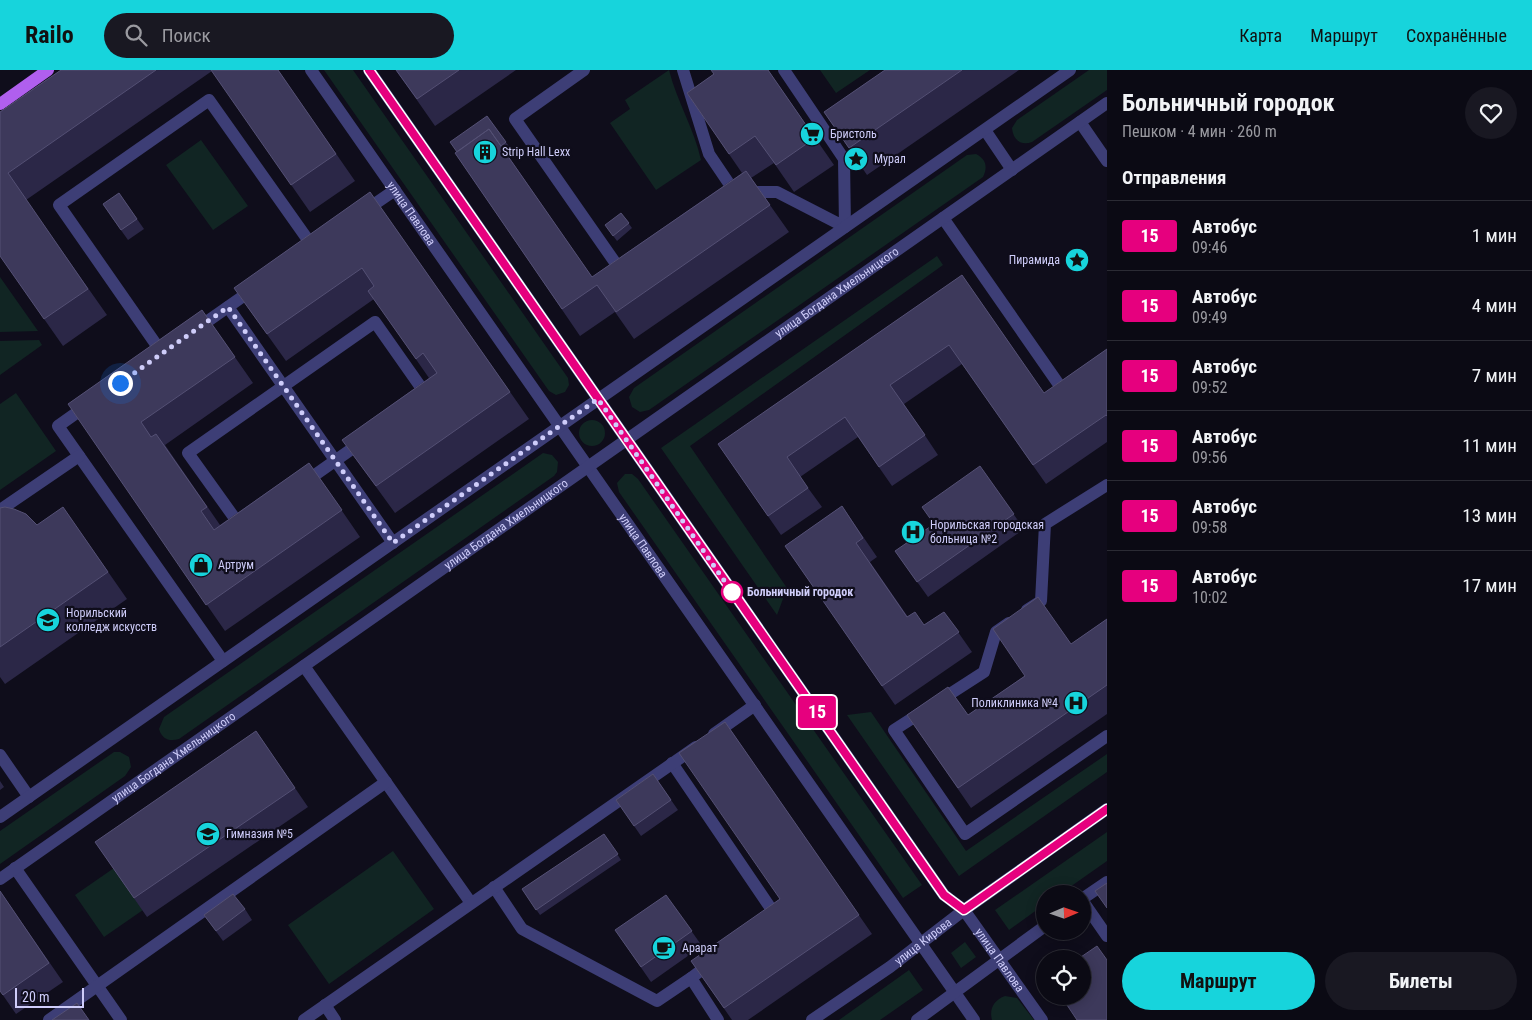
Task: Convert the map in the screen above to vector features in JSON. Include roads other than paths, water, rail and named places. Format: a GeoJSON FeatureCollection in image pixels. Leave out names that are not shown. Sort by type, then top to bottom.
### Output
{"type":"FeatureCollection","features":[{"type":"Feature","properties":{"kind":"main road"},"geometry":{"type":"LineString","coordinates":[[0,104],[48,70]]}},
{"type":"Feature","properties":{"kind":"street","name":"улица Павлова"},"geometry":{"type":"LineString","coordinates":[[311,70],[974,1020]]}},
{"type":"Feature","properties":{"kind":"street","name":"улица Павлова"},"geometry":{"type":"LineString","coordinates":[[369,70],[944,895],[964,910],[1042,1020]]}},
{"type":"Feature","properties":{"kind":"street"},"geometry":{"type":"LineString","coordinates":[[584,70],[515,118],[621,271],[637,259]]}},
{"type":"Feature","properties":{"kind":"street"},"geometry":{"type":"LineString","coordinates":[[683,70],[709,154],[730,194],[777,192],[845,227]]}},
{"type":"Feature","properties":{"kind":"street"},"geometry":{"type":"LineString","coordinates":[[784,70],[830,129],[844,159],[845,227]]}},
{"type":"Feature","properties":{"kind":"street"},"geometry":{"type":"LineString","coordinates":[[0,817],[1070,70]]}},
{"type":"Feature","properties":{"kind":"street"},"geometry":{"type":"LineString","coordinates":[[162,353],[59,205],[209,100],[313,247]]}},
{"type":"Feature","properties":{"kind":"street","name":"улица Богдана Хмельницкого"},"geometry":{"type":"LineString","coordinates":[[0,879],[1107,103]]}},
{"type":"Feature","properties":{"kind":"street"},"geometry":{"type":"LineString","coordinates":[[1080,122],[1107,162]]}},
{"type":"Feature","properties":{"kind":"street"},"geometry":{"type":"LineString","coordinates":[[985,130],[1012,170]]}},
{"type":"Feature","properties":{"kind":"street"},"geometry":{"type":"LineString","coordinates":[[351,221],[395,190]]}},
{"type":"Feature","properties":{"kind":"street"},"geometry":{"type":"LineString","coordinates":[[944,218],[1062,389],[1077,378]]}},
{"type":"Feature","properties":{"kind":"street"},"geometry":{"type":"LineString","coordinates":[[187,336],[266,280]]}},
{"type":"Feature","properties":{"kind":"street"},"geometry":{"type":"LineString","coordinates":[[228,307],[393,543]]}},
{"type":"Feature","properties":{"kind":"street"},"geometry":{"type":"LineString","coordinates":[[375,322],[427,396],[336,461],[241,527],[188,452],[375,322]]}},
{"type":"Feature","properties":{"kind":"street"},"geometry":{"type":"LineString","coordinates":[[99,397],[58,426],[224,661]]}},
{"type":"Feature","properties":{"kind":"street"},"geometry":{"type":"LineString","coordinates":[[0,510],[79,456]]}},
{"type":"Feature","properties":{"kind":"street"},"geometry":{"type":"LineString","coordinates":[[1107,486],[1045,524],[1041,601],[996,632],[984,672],[894,730],[965,834],[1107,736]]}},
{"type":"Feature","properties":{"kind":"street"},"geometry":{"type":"LineString","coordinates":[[304,666],[471,903]]}},
{"type":"Feature","properties":{"kind":"street"},"geometry":{"type":"LineString","coordinates":[[304,1020],[755,705]]}},
{"type":"Feature","properties":{"kind":"street"},"geometry":{"type":"LineString","coordinates":[[0,754],[29,797]]}},
{"type":"Feature","properties":{"kind":"street"},"geometry":{"type":"LineString","coordinates":[[672,763],[776,916],[761,927]]}},
{"type":"Feature","properties":{"kind":"street"},"geometry":{"type":"LineString","coordinates":[[49,1020],[386,782]]}},
{"type":"Feature","properties":{"kind":"street","name":"улица Кирова"},"geometry":{"type":"LineString","coordinates":[[812,1020],[890,967],[964,910],[1107,810]]}},
{"type":"Feature","properties":{"kind":"street"},"geometry":{"type":"LineString","coordinates":[[15,868],[121,1020]]}},
{"type":"Feature","properties":{"kind":"street"},"geometry":{"type":"LineString","coordinates":[[1091,894],[1107,882]]}},
{"type":"Feature","properties":{"kind":"street"},"geometry":{"type":"LineString","coordinates":[[494,888],[522,929],[658,1001],[722,955]]}},
{"type":"Feature","properties":{"kind":"street"},"geometry":{"type":"LineString","coordinates":[[1091,913],[1107,936]]}},
{"type":"Feature","properties":{"kind":"street"},"geometry":{"type":"LineString","coordinates":[[916,1020],[998,958],[1036,932]]}},
{"type":"Feature","properties":{"kind":"street"},"geometry":{"type":"LineString","coordinates":[[691,978],[718,1020]]}},
{"type":"Feature","properties":{"kind":"street"},"geometry":{"type":"LineString","coordinates":[[325,1005],[335,1020]]}},
{"type":"Feature","properties":{"kind":"place","name":"Бристоль"},"geometry":{"type":"Point","coordinates":[812,134]}},
{"type":"Feature","properties":{"kind":"place","name":"Strip Hall Lexx"},"geometry":{"type":"Point","coordinates":[485,152]}},
{"type":"Feature","properties":{"kind":"place","name":"Мурал"},"geometry":{"type":"Point","coordinates":[856,159]}},
{"type":"Feature","properties":{"kind":"place","name":"Пирамида"},"geometry":{"type":"Point","coordinates":[1077,260]}},
{"type":"Feature","properties":{"kind":"place","name":"Норильская городская больница №2"},"geometry":{"type":"Point","coordinates":[913,532]}},
{"type":"Feature","properties":{"kind":"place","name":"Артрум"},"geometry":{"type":"Point","coordinates":[201,565]}},
{"type":"Feature","properties":{"kind":"place","name":"Больничный городок"},"geometry":{"type":"Point","coordinates":[732,592]}},
{"type":"Feature","properties":{"kind":"place","name":"Норильский колледж искусств"},"geometry":{"type":"Point","coordinates":[48,620]}},
{"type":"Feature","properties":{"kind":"place","name":"Поликлиника №4"},"geometry":{"type":"Point","coordinates":[1076,703]}},
{"type":"Feature","properties":{"kind":"place","name":"Гимназия №5"},"geometry":{"type":"Point","coordinates":[208,834]}},
{"type":"Feature","properties":{"kind":"place","name":"Арарат"},"geometry":{"type":"Point","coordinates":[664,948]}}]}
